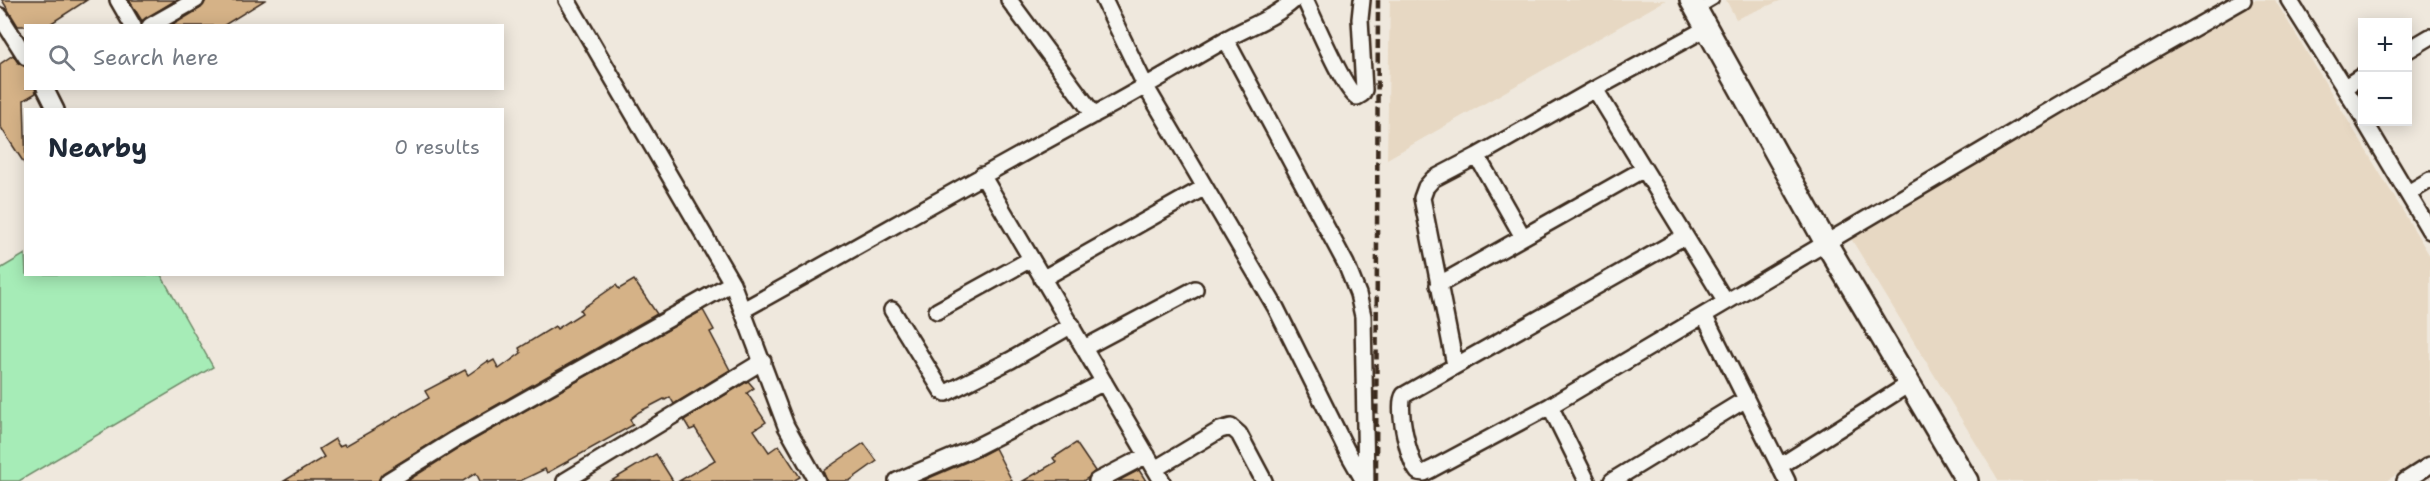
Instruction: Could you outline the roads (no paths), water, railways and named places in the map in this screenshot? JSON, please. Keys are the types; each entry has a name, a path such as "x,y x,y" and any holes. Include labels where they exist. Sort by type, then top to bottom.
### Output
{"street":[{"path":"118,0 133,24"},
{"path":"154,24 196,0"},
{"path":"567,0 732,284 786,426 817,481"},
{"path":"1009,0 1094,115"},
{"path":"1106,0 1146,87 1276,308 1347,451 1365,481"},
{"path":"743,310 982,175 1146,87 1226,40 1267,20 1294,0"},
{"path":"1305,0 1339,71 1352,94 1357,97 1364,90 1360,19 1362,0"},
{"path":"1685,236 1409,391 1401,399 1400,408 1412,462 1418,472 1424,473 1432,469 1550,406 2068,100 2243,0"},
{"path":"2289,0 2358,110"},
{"path":"1455,365 1422,198 1426,187 1433,179 1595,89 1702,9 1826,243 1967,481"},
{"path":"0,16 24,54"},
{"path":"2412,48 2430,37"},
{"path":"1226,40 1341,254 1358,294 1363,316 1365,481"},
{"path":"2345,87 2358,79"},
{"path":"1595,89 1725,302"},
{"path":"46,90 55,108"},
{"path":"2368,126 2430,231"},
{"path":"1477,156 1523,237"},
{"path":"1438,285 1644,169"},
{"path":"982,175 1159,475 1220,430 1230,427 1239,434 1264,481"},
{"path":"2408,193 2430,180"},
{"path":"1042,279 1205,187"},
{"path":"937,311 1031,259"},
{"path":"388,481 456,439 732,284"},
{"path":"1084,348 1195,289"},
{"path":"892,310 942,391 946,393 1011,360 1072,325"},
{"path":"1704,315 1787,481"},
{"path":"565,481 763,361"},
{"path":"897,481 974,448 1104,382"},
{"path":"1780,466 1909,384"},
{"path":"1612,481 1746,399"},
{"path":"1550,406 1587,481"},
{"path":"1097,481 1146,455"},
{"path":"2405,481 2430,465"}],"railway":[{"path":"1376,481 1378,0"}]}
